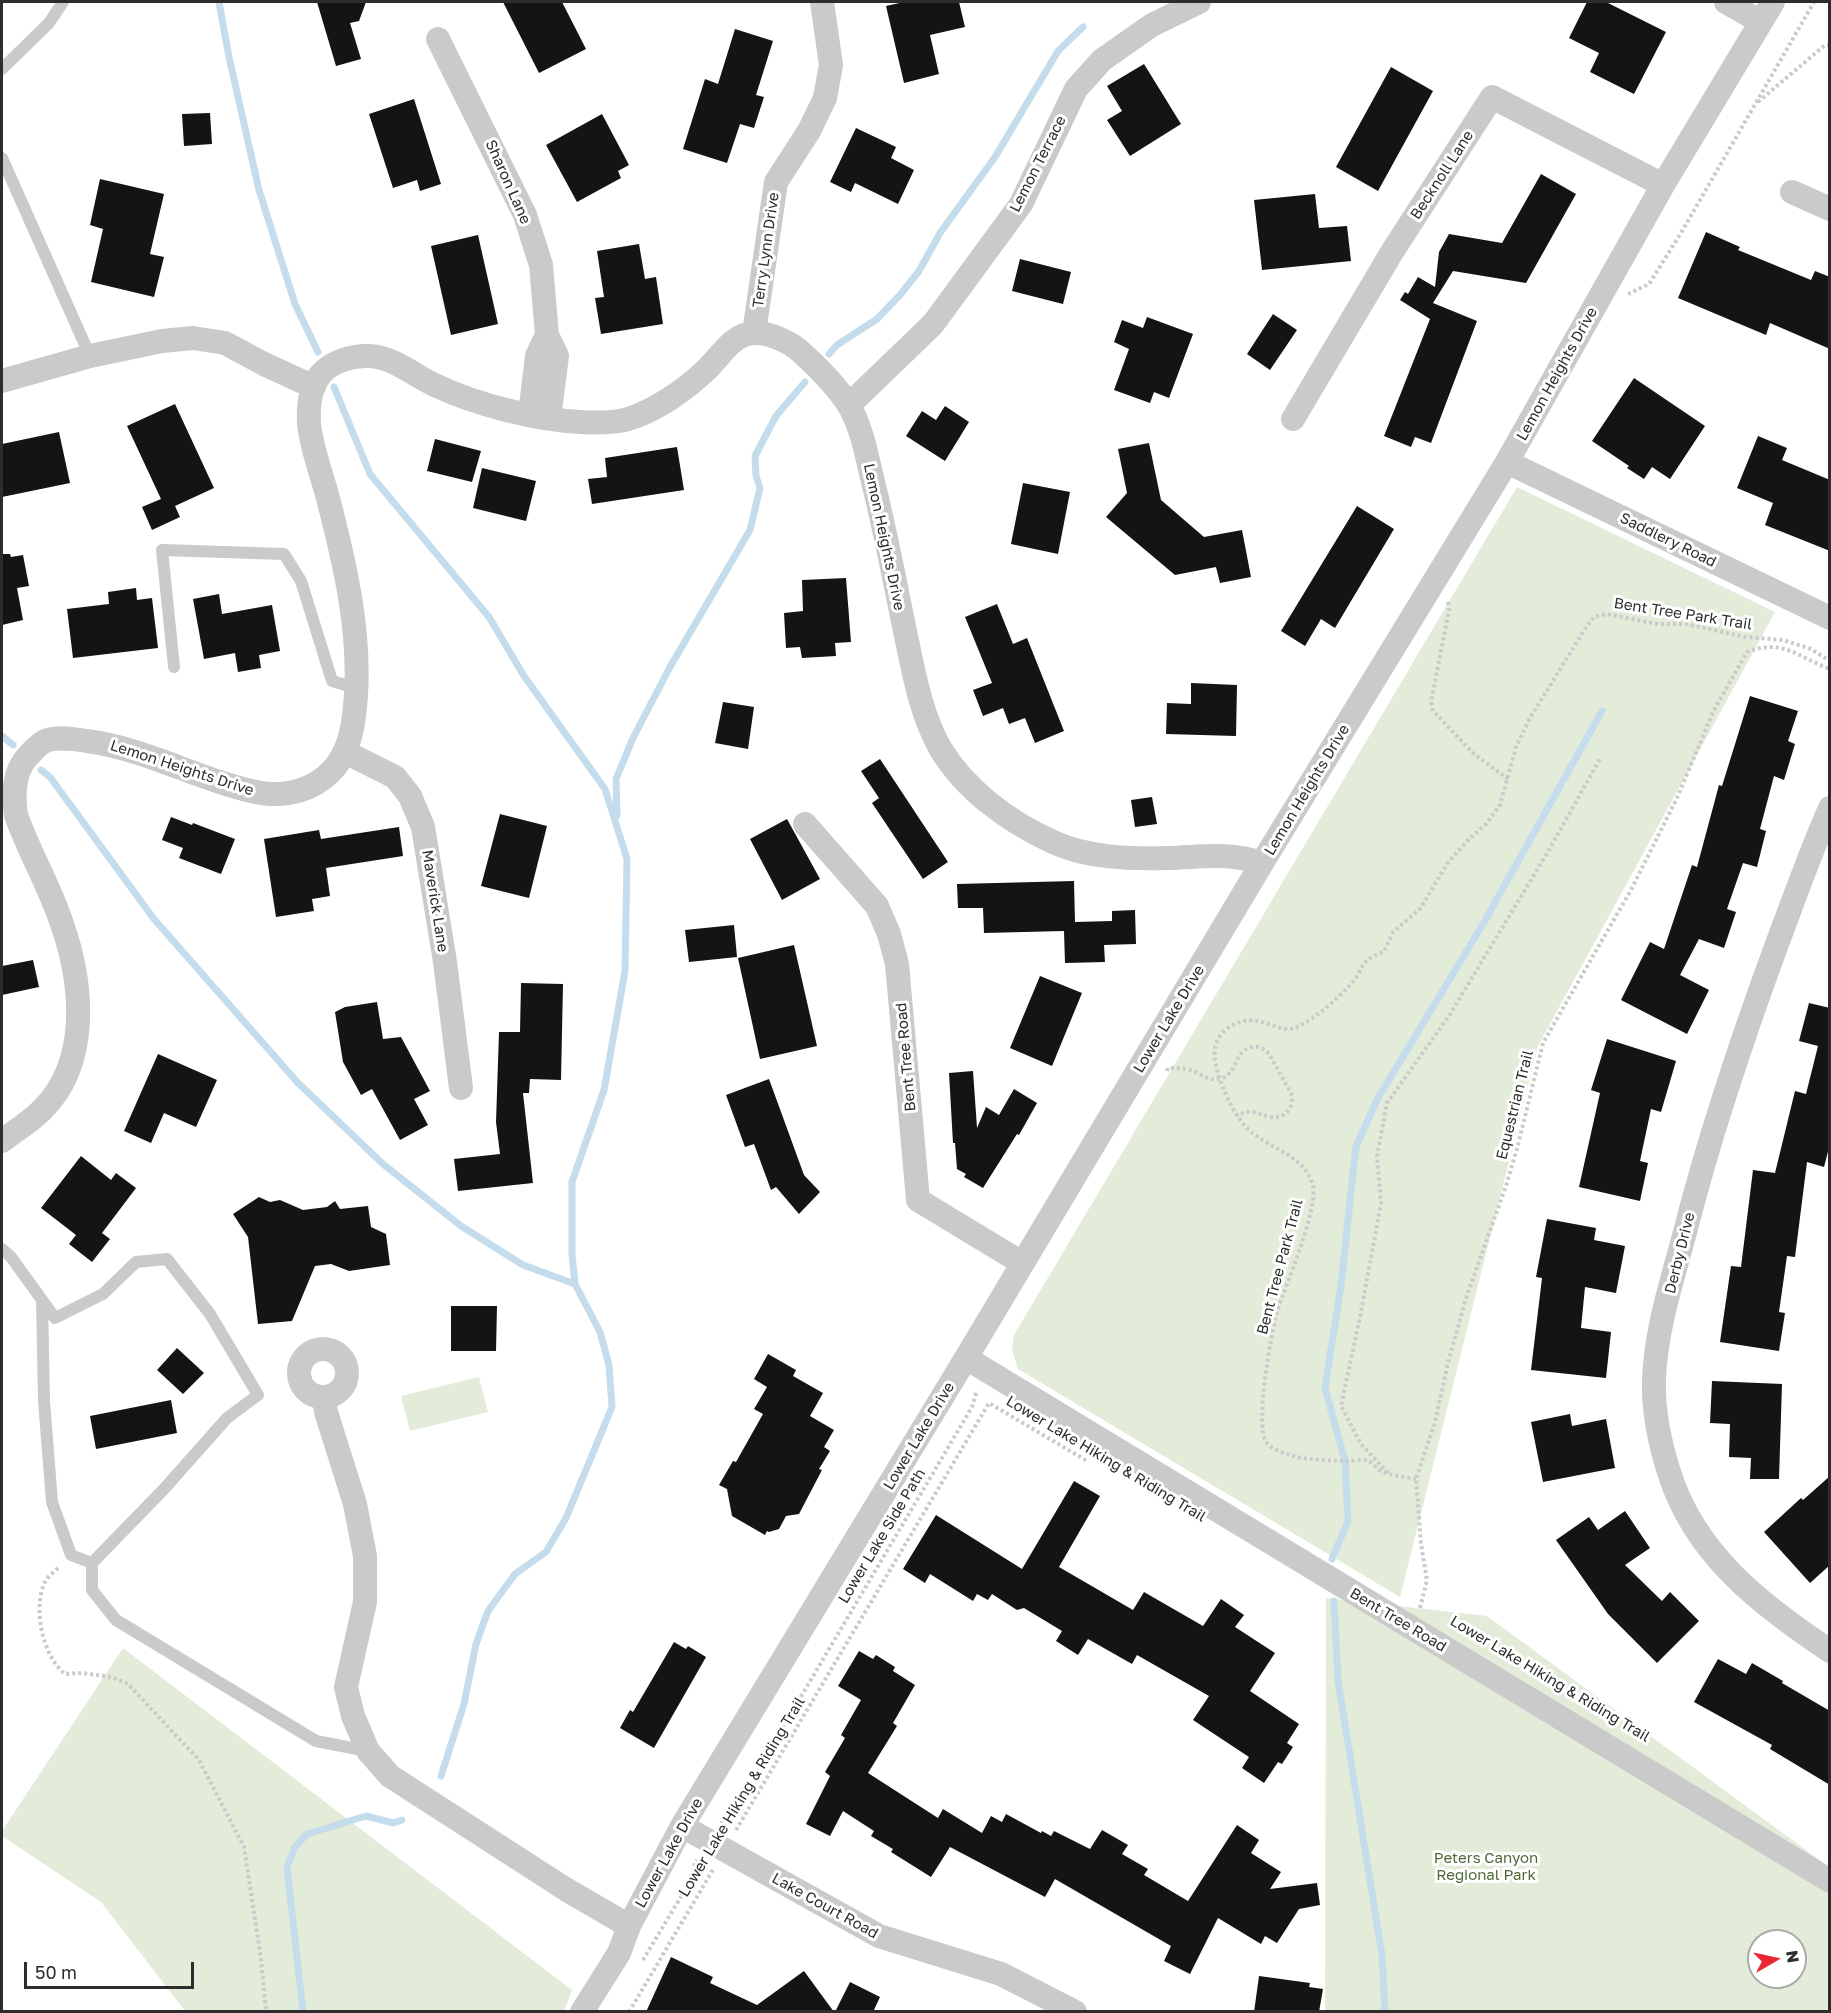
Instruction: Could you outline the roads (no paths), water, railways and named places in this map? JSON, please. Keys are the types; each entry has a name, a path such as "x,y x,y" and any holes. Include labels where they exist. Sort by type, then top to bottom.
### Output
{"street":[{"name":"Terry Lynn Drive","path":"754,333 776,182 809,131 825,98 831,65 822,2"},
{"name":"Lemon Terrace","path":"849,405 933,324 1021,204 1076,89 1102,60 1152,25 1199,2"},
{"path":"1726,2 1761,22"},
{"name":"Lemon Heights Drive","path":"754,333 771,336 798,348 849,405 861,433 883,522 917,689 939,746 955,770 1003,814 1032,832 1062,846 1097,855 1161,859 1230,855 1262,863 1507,462 1663,185 1773,2"},
{"name":"Sharon Lane","path":"438,39 525,215 541,265 547,335 557,356 540,416"},
{"name":"Becknoll Lane","path":"1293,419 1392,252 1492,97 1663,185"},
{"path":"1792,192 1830,209"},
{"path":"2,381 90,356 162,341 193,338 225,343 314,387 322,372 340,361 369,356 385,359 441,388 493,407 583,423 630,419 665,401 706,370 736,339 754,333"},
{"name":"Lemon Heights Drive","path":"2,1141 43,1110 67,1074 73,1057 78,1021 71,955 62,924 16,815 13,798 16,779 23,761 46,741 71,738 106,743 207,779 270,794 292,793 313,787 332,772 345,752 353,725 357,645 351,597 309,428 309,402 314,387"},
{"name":"Saddlery Road","path":"1507,462 1830,618"},
{"name":"Maverick Lane","path":"345,752 395,777 410,796 423,827 445,962 461,1088"},
{"name":"Derby Drive","path":"1830,808 1813,847 1747,1025 1706,1152 1657,1340 1654,1382 1659,1428 1669,1474 1684,1509 1707,1546 1734,1579 1788,1624 1830,1651"},
{"name":"Bent Tree Road","path":"805,824 877,906 889,934 897,964 918,1200 1022,1263"},
{"name":"Lower Lake Drive","path":"582,2012 619,1953 629,1926 682,1826 966,1358 1262,863"},
{"name":"Bent Tree Road","path":"966,1358 1830,1881"},
{"path":"324,1397 355,1504 365,1556 365,1602 346,1687 353,1716 368,1751 390,1776 567,1890 629,1926"},
{"name":"Lake Court Road","path":"682,1826 879,1936 1001,1974 1075,2012"}],"lane":[{"path":"2,69 49,23 63,2"},
{"path":"2,158 90,356"},
{"path":"174,667 162,550 284,554 302,581 332,681 356,688"},
{"path":"2,1249 11,1257 55,1318 103,1294 136,1262 167,1259 210,1314 258,1395 227,1418 164,1489 92,1563 92,1590 116,1620 316,1741 368,1751"},
{"path":"42,1300 44,1401 52,1502 70,1555 92,1563"}],"waterway":[{"path":"219,2 259,190 295,304 318,352"},
{"path":"829,354 837,345 877,319 919,271 940,233 995,157 1058,51 1083,27"},
{"path":"617,816 616,779 633,738 670,667 750,530 760,488 756,476 755,456 776,416 805,382"},
{"path":"334,387 370,474 489,617 524,676 605,789 627,859 625,971 604,1090 572,1182 572,1254 575,1284 600,1332 609,1365 612,1407 566,1518 546,1552 515,1574 488,1611 476,1644 464,1704 441,1776"},
{"path":"1332,1559 1348,1521 1345,1461 1325,1388 1341,1285 1356,1146 1378,1098 1483,924 1602,711"},
{"path":"2,736 13,745"},
{"path":"41,770 50,777 154,919 298,1083 383,1164 461,1226 523,1265 575,1284"},
{"path":"1334,1601 1338,1681 1382,1955 1385,2012"},
{"path":"303,2012 287,1867 295,1847 307,1834 366,1816 393,1823 402,1820"}],"park label":[{"name":"Peters Canyon Regional Park","path":"1486,1866"}]}
